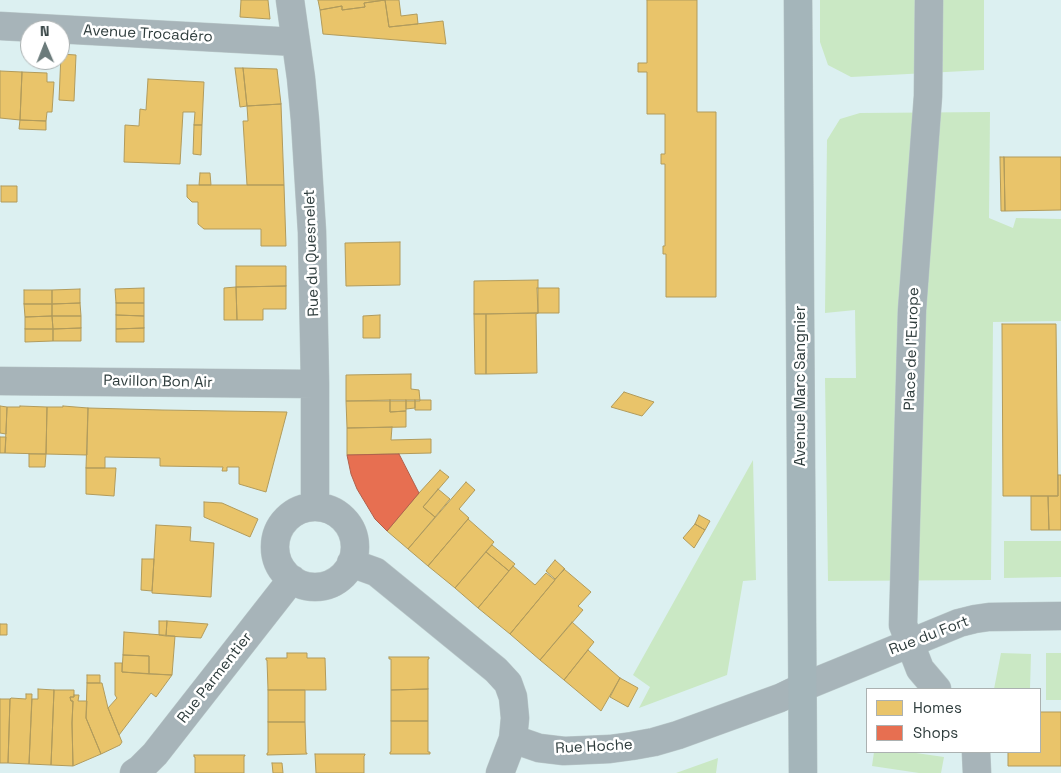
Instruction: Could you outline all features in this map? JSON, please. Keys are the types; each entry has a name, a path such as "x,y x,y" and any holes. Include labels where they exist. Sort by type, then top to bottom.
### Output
{"main road":[{"name":"Avenue Marc Sangnier","path":"798,0 804,773"}],"street":[{"name":"Rue du Quesnelet","path":"290,0 305,120 311,214 316,384 315,507"},
{"name":"Place de l'Europe","path":"929,0 928,96 912,310 903,625 920,670 936,688"},
{"name":"Avenue Trocadéro","path":"0,26 296,42"},
{"name":"Pavillon Bon Air","path":"0,381 316,384"},
{"path":"315,507 334,512 342,518 353,535 355,544 351,563 341,578 325,586 316,587 299,584 292,580 281,568 278,561 276,539 282,525 293,514 307,508 315,507"},
{"path":"351,563 376,572 496,670 508,683 513,697 515,718 513,740 500,773"},
{"name":"Rue Parmentier","path":"134,773 155,754 292,580"},
{"name":"Rue du Fort","path":"803,687 959,623 989,617 1061,616"},
{"name":"Rue Hoche","path":"513,740 539,748 564,752 610,749 654,742 780,698 803,687"},
{"path":"976,753 977,773"}],"green space":[{"path":"820,0 984,0 984,70 851,77 828,65 820,42"},
{"path":"990,112 989,218 1013,228 1016,218 1061,219 1061,321 993,322 991,580 828,581 825,378 856,378 855,310 825,313 827,140 840,119 860,113"},
{"path":"753,460 756,580 743,581 727,675 639,708 650,687 633,675"},
{"path":"1004,541 1061,541 1061,577 1004,578"},
{"path":"1001,653 1031,654 1030,688 994,688"},
{"path":"1046,653 1061,653 1061,700 1046,700"},
{"path":"874,753 916,753 944,757 941,773 919,773 872,766"},
{"path":"718,758 716,773 676,773"}],"building: Homes":[{"path":"241,0 268,0 270,19 240,17"},
{"path":"318,0 385,0 364,3 365,7 342,10 342,6 320,10"},
{"path":"385,0 399,0 401,16 417,14 418,24 389,27"},
{"path":"385,0 389,27 443,21 446,44 323,34 320,10 342,6 342,10 365,7 364,3"},
{"path":"647,0 697,0 697,112 716,112 716,297 666,297 666,254 663,254 663,246 665,246 665,164 661,164 661,154 665,154 665,114 647,114 647,72 638,72 638,63 647,63"},
{"path":"70,55 76,55 74,101 59,100 60,70 70,70"},
{"path":"235,68 243,68 247,106 240,107"},
{"path":"243,68 277,69 281,104 247,106"},
{"path":"0,71 22,72 20,120 0,118"},
{"path":"22,72 47,73 47,82 54,82 52,112 47,112 46,121 20,120"},
{"path":"148,79 204,82 202,125 194,125 195,112 183,112 180,164 124,162 125,125 139,126 140,109 146,110"},
{"path":"281,104 284,185 247,185 243,121 248,121 247,106"},
{"path":"20,120 46,121 46,130 19,129"},
{"path":"194,125 202,125 201,155 193,154"},
{"path":"1000,157 1004,157 1005,211 1001,211"},
{"path":"1004,157 1061,157 1061,210 1005,211"},
{"path":"200,173 210,173 211,185 199,185"},
{"path":"187,185 284,185 286,246 261,246 261,229 204,229 198,224 198,202 192,202 187,197"},
{"path":"1,186 17,186 17,202 1,202"},
{"path":"400,242 400,285 346,286 345,243"},
{"path":"236,266 286,266 286,286 236,287"},
{"path":"538,280 538,313 474,314 474,281"},
{"path":"286,286 286,309 263,309 263,320 237,320 236,287"},
{"path":"236,287 237,320 224,320 224,288"},
{"path":"144,288 144,303 116,303 115,289"},
{"path":"537,288 559,288 559,313 538,313"},
{"path":"80,289 80,303 52,304 52,290"},
{"path":"24,290 52,290 52,304 24,304"},
{"path":"80,303 81,316 52,316 52,304"},
{"path":"116,303 144,303 144,316 116,315"},
{"path":"24,304 52,304 52,316 25,317"},
{"path":"538,313 536,314 537,373 486,374 486,314"},
{"path":"474,314 486,314 486,374 475,374"},
{"path":"116,315 144,316 144,328 116,329"},
{"path":"380,315 380,338 363,338 363,316"},
{"path":"52,316 53,329 25,329 25,317"},
{"path":"52,316 81,316 81,328 53,329"},
{"path":"1002,324 1056,324 1058,496 1003,496"},
{"path":"81,328 81,341 53,341 53,329"},
{"path":"144,328 144,342 116,342 116,329"},
{"path":"25,329 53,329 53,341 25,342"},
{"path":"411,374 411,389 419,390 420,401 346,401 346,375"},
{"path":"624,392 654,402 642,416 611,407"},
{"path":"390,400 390,412 406,411 406,427 347,428 346,401"},
{"path":"390,400 406,400 406,411 390,412"},
{"path":"406,400 415,400 415,408 406,409"},
{"path":"415,400 431,400 431,410 415,410"},
{"path":"0,406 7,407 6,434 0,433"},
{"path":"7,407 47,407 46,454 5,453"},
{"path":"47,407 88,408 87,455 46,454"},
{"path":"88,408 287,412 266,492 239,484 239,467 227,467 227,471 222,471 223,467 160,466 160,458 105,457 105,468 86,468"},
{"path":"392,427 391,440 431,439 431,453 347,455 347,428"},
{"path":"0,437 6,437 5,453 0,453"},
{"path":"29,454 46,454 45,467 29,467"},
{"path":"86,468 116,468 114,496 86,494"},
{"path":"440,470 449,477 423,507 435,517 408,549 387,531"},
{"path":"1058,475 1061,475 1061,530 1049,530 1048,496 1058,496"},
{"path":"466,482 475,490 459,509 469,518 428,566 408,549"},
{"path":"438,489 450,499 435,517 423,507"},
{"path":"1031,496 1048,496 1049,530 1031,530"},
{"path":"204,502 222,503 258,519 250,537 204,517"},
{"path":"699,515 710,521 705,530 695,524"},
{"path":"468,519 494,542 455,588 428,566"},
{"path":"695,524 705,530 694,548 683,538"},
{"path":"156,525 191,527 190,541 214,543 211,597 152,593"},
{"path":"492,545 515,564 509,571 486,552"},
{"path":"486,552 509,571 478,608 455,588"},
{"path":"142,559 154,559 152,591 141,590"},
{"path":"555,560 565,569 555,579 546,571"},
{"path":"513,566 535,585 546,573 555,580 510,634 478,608"},
{"path":"564,569 591,592 578,606 583,610 540,660 510,634"},
{"path":"159,621 167,621 166,636 159,635"},
{"path":"167,621 208,624 201,638 166,636"},
{"path":"572,622 594,642 564,680 540,660"},
{"path":"0,624 7,624 7,635 0,635"},
{"path":"124,632 175,636 172,675 149,674 149,656 123,655"},
{"path":"588,650 620,678 601,711 564,680"},
{"path":"287,653 307,653 307,658 325,658 326,690 268,690 266,658 287,658"},
{"path":"123,655 149,656 149,674 122,672"},
{"path":"389,657 429,657 428,689 391,690 391,659"},
{"path":"115,663 122,663 122,672 172,675 156,697 151,693 119,735 108,708 117,698 115,695"},
{"path":"87,675 100,675 100,683 87,683"},
{"path":"620,678 638,688 628,707 610,697"},
{"path":"87,683 102,683 108,708 122,742 120,745 101,754 86,718"},
{"path":"38,689 54,690 51,765 29,764 32,699 38,699"},
{"path":"428,689 428,721 391,721 391,690"},
{"path":"54,690 74,690 74,697 70,697 71,701 73,701 73,766 51,765"},
{"path":"268,690 305,690 305,722 268,722"},
{"path":"26,694 32,694 29,764 8,763 10,699 26,699"},
{"path":"74,695 79,695 78,701 87,701 86,718 101,754 73,766 73,701 71,701 70,697 74,697"},
{"path":"0,699 10,699 8,763 0,763"},
{"path":"1041,712 1061,712 1061,766 1008,766 1008,753 1041,753"},
{"path":"391,721 428,721 428,752 430,754 390,754"},
{"path":"268,722 305,722 307,754 267,755"},
{"path":"315,754 365,754 364,773 316,773"},
{"path":"194,755 245,755 244,773 195,773"},
{"path":"272,763 282,763 283,773 273,773"}],"building: Shops":[{"path":"399,454 419,493 387,531 375,519 357,489 351,474 347,455"}]}
